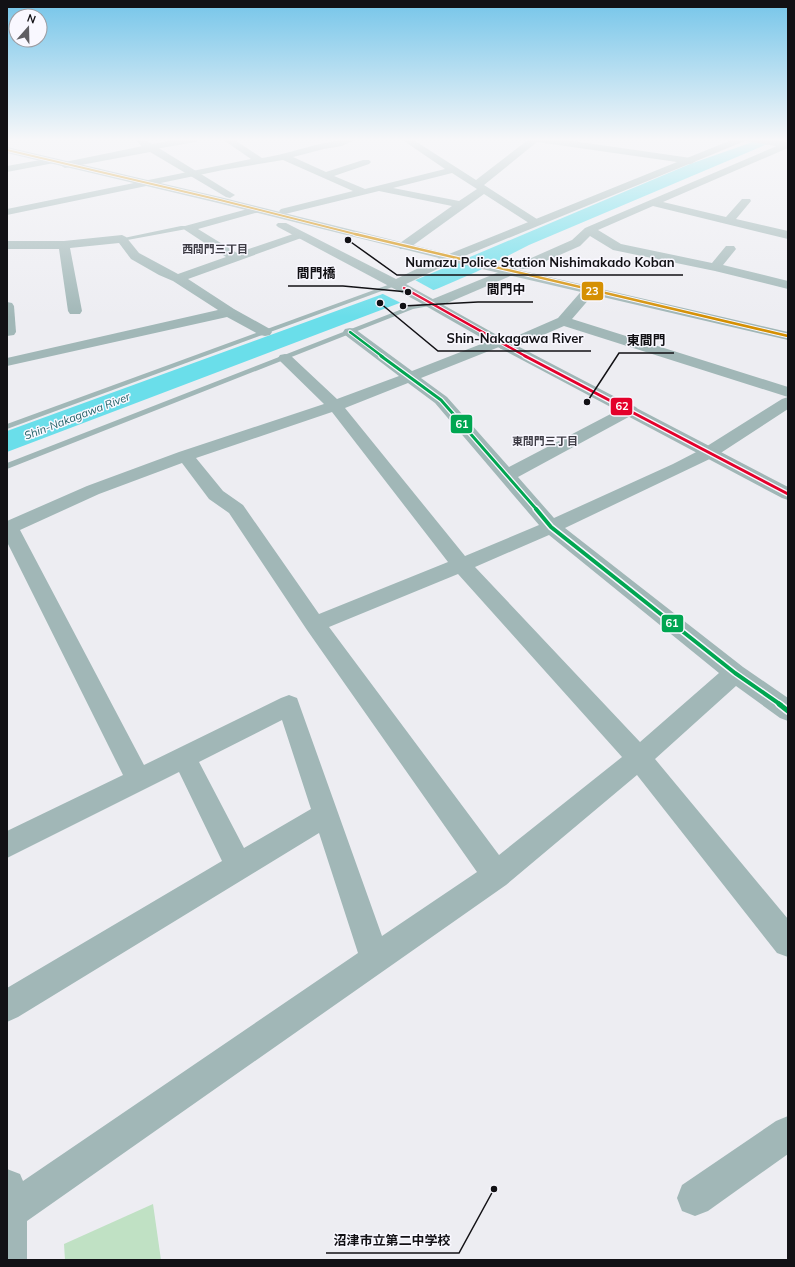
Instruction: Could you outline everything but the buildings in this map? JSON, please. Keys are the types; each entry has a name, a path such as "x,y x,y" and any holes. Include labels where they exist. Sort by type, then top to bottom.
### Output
{"street":[{"path":"7,212 66,198"},
{"path":"208,198 327,227 462,254 590,290 788,336"},
{"path":"235,198 396,284 503,344 788,494"},
{"path":"285,211 339,198"},
{"path":"425,198 461,206"},
{"path":"189,228 253,209 285,211 408,243 461,206 469,198"},
{"path":"498,198 536,222"},
{"path":"396,284 536,222 596,198"},
{"path":"427,301 576,243 589,230 664,198"},
{"path":"729,221 746,201"},
{"path":"653,203 788,234"},
{"path":"178,278 235,257 304,236 327,227"},
{"path":"189,228 235,257"},
{"path":"589,230 617,247 715,267 788,285"},
{"path":"7,245 64,245 122,239 135,256 163,272 178,278 229,312 265,332"},
{"path":"64,245 75,311"},
{"path":"715,267 730,249"},
{"path":"462,254 513,268 788,328"},
{"path":"139,780 8,527 93,490 185,456 335,406 564,321 590,290"},
{"path":"7,306 9,332"},
{"path":"7,362 229,312"},
{"path":"564,321 788,392"},
{"path":"350,332 440,400 551,527 735,673 783,700"},
{"path":"285,358 335,406 461,565 639,758 788,942"},
{"path":"315,624 551,527 680,468 710,452 788,402"},
{"path":"506,476 630,410"},
{"path":"185,456 216,495 236,509 315,624 496,875"},
{"path":"8,1260 8,1200 375,959 496,875 639,758 735,673"},
{"path":"7,845 289,705 375,959"},
{"path":"184,757 239,866"},
{"path":"7,1006 326,814"},
{"path":"695,1198 788,1133"}],"lane":[{"path":"122,239 181,228 189,228"},
{"path":"7,427 396,284"},
{"path":"7,466 427,301"}],"green space":[{"path":"153,1204 161,1260 65,1260 64,1244"}],"water":[{"path":"609,198 640,198 529,245 476,272 439,288 7,452 7,431 380,295"}],"pier":[{"path":"415,280 435,291 401,303 381,293"}],"transit line":[{"name":"23","path":"212,198 452,258 788,336"},
{"name":"62","path":"404,288 499,342 788,494"},
{"name":"61","path":"350,332 441,400 551,527 735,673 788,711"}],"place":[{"name":"Numazu Police Station Nishimakado Koban","path":"348,240"},
{"name":"間門橋","path":"408,292"},
{"name":"Shin-Nakagawa River","path":"380,303"},
{"name":"間門中","path":"403,306"},
{"name":"東間門","path":"587,402"},
{"name":"沼津市立第二中学校","path":"494,1189"}],"district":[{"name":"西間門三丁目","path":"215,249"},
{"name":"東間門三丁目","path":"545,441"}]}
